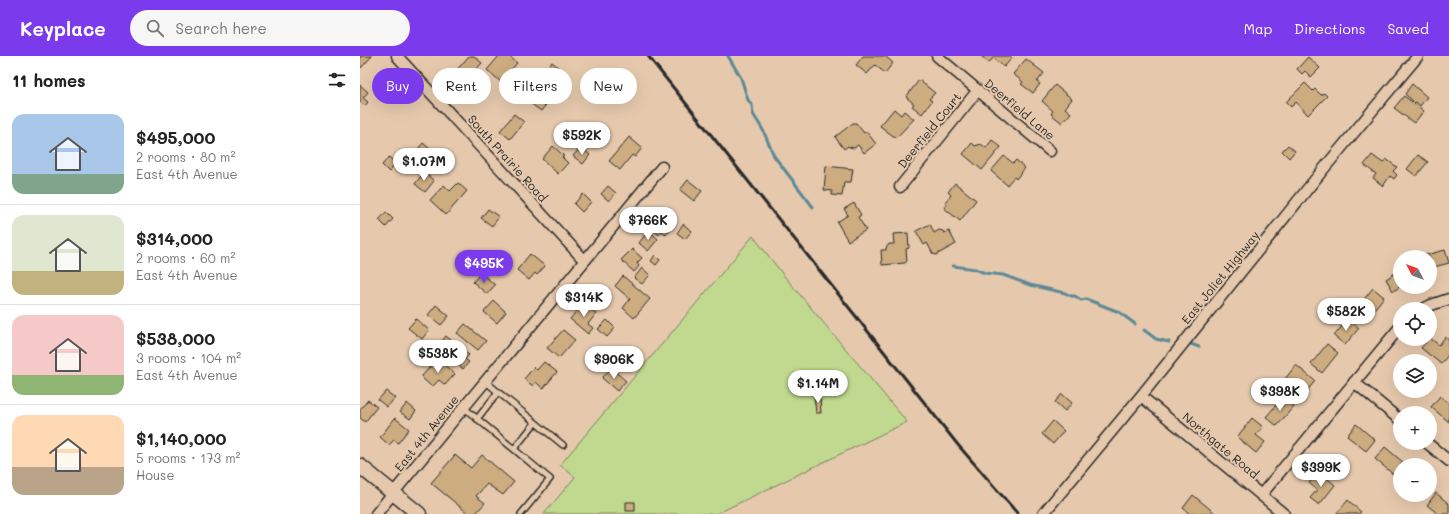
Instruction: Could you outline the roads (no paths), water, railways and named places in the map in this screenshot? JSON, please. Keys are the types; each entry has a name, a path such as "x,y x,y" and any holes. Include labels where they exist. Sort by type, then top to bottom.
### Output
{"main road":[{"path":"360,466 419,514"}],"street":[{"name":"South Prairie Road","path":"397,56 584,260"},
{"name":"Deerfield Lane","path":"937,56 1050,151"},
{"name":"East Joliet Highway","path":"1043,514 1141,396 1321,172 1418,56"},
{"name":"Deerfield Court","path":"900,187 978,90"},
{"name":"East 4th Avenue","path":"376,514 662,167"},
{"path":"1437,302 1449,299"},
{"path":"1261,495 1393,335"},
{"path":"1354,382 1393,414"},
{"name":"Northgate Road","path":"1141,396 1284,514"},
{"path":"1436,450 1449,461"}],"lane":[{"path":"485,382 563,445"},
{"path":"477,419 498,392"},
{"path":"463,407 550,479 521,514"},
{"path":"514,449 535,423"}],"waterway":[{"path":"728,56 741,78 748,100 752,105 753,114 763,130 774,156 813,207"},
{"path":"953,266 975,269 985,273 1003,275 1030,285 1075,296 1081,300 1086,299 1119,312 1135,324"},
{"path":"1144,330 1156,339 1169,342"},
{"path":"1191,344 1199,347"}],"railway":[{"path":"648,56 958,445 1018,514"}]}
